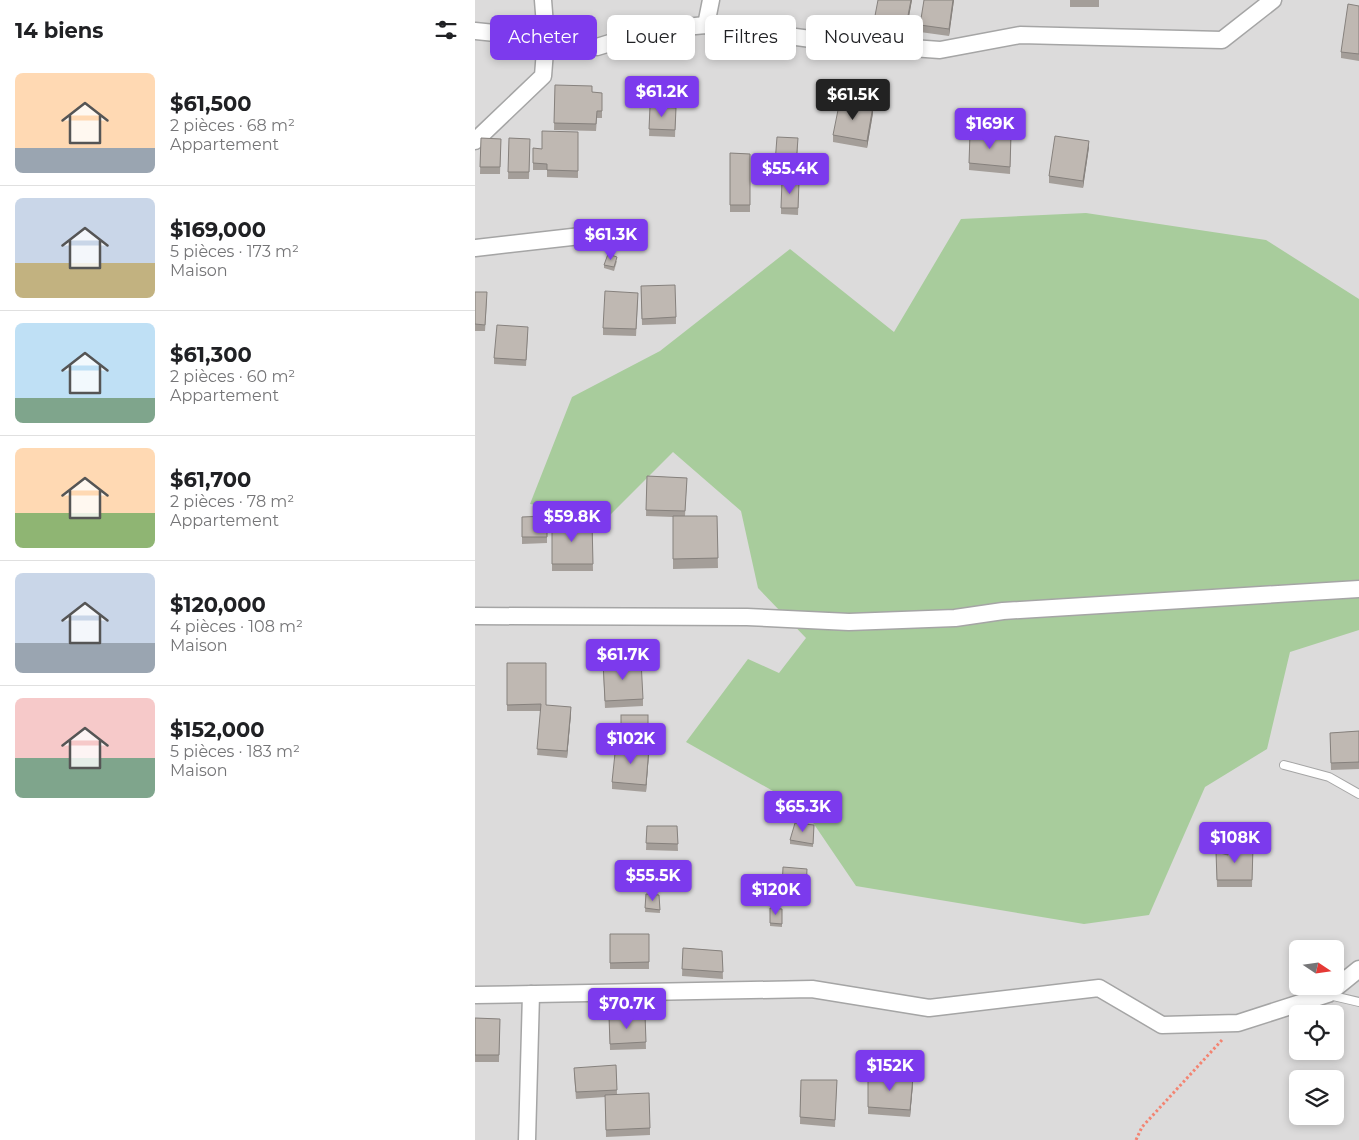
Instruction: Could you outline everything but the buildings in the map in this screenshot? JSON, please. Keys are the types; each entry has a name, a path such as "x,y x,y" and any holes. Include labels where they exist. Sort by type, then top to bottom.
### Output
{"street":[{"path":"543,0 544,15"},
{"path":"708,15 711,0"},
{"path":"1247,20 1251,0"},
{"path":"796,37 841,43 940,50 1020,35 1222,40 1273,0"},
{"path":"597,47 652,30 705,25"},
{"path":"475,31 490,32"},
{"path":"475,141 543,76 544,60"},
{"path":"475,248 616,232"},
{"path":"475,616 756,617 849,622 955,618 1003,611 1359,589"},
{"path":"1344,981 1359,969"},
{"path":"475,995 812,989 929,1008 1099,988 1162,1025 1238,1023 1325,995"},
{"path":"527,1140 531,994"}],"lane":[{"path":"1284,765 1329,777 1359,794"},
{"path":"1332,995 1359,1002"}],"path":[{"path":"1135,1140 1142,1127 1238,1023"}],"shaded area":[{"path":"475,0 1359,0 1359,1140 475,1140"}],"green space":[{"path":"1086,213 1266,240 1359,299 1359,630 1290,652 1267,749 1205,787 1149,915 1084,924 856,886 803,808 686,742 748,659 779,673 806,638 758,588 741,511 673,452 606,519 530,504 572,397 660,351 790,249 894,332 961,219"}]}
